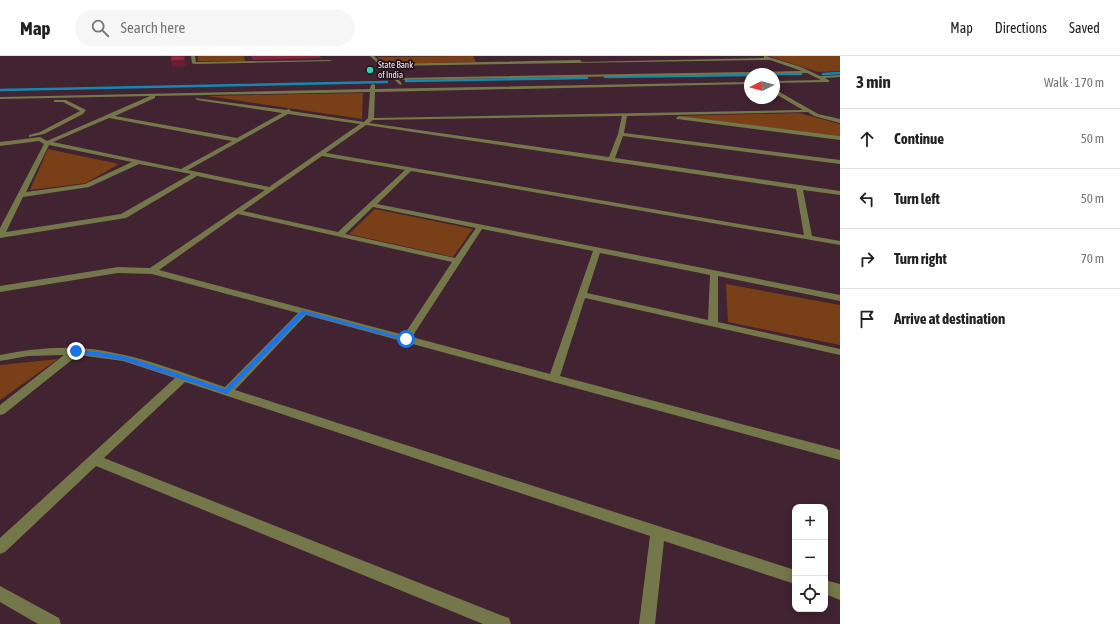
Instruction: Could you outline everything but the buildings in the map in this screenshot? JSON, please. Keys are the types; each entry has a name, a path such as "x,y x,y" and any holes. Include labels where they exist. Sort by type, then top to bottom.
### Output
{"street":[{"path":"193,56 194,63 330,61 327,56"},
{"path":"247,56 249,62"},
{"path":"286,56 289,61"},
{"path":"372,56 396,79 400,85"},
{"path":"477,56 481,63"},
{"path":"525,56 530,62"},
{"path":"574,56 585,67"},
{"path":"761,56 828,81"},
{"path":"381,65 770,59"},
{"path":"590,71 604,86"},
{"path":"396,79 806,72"},
{"path":"780,78 840,76"},
{"path":"0,98 374,88 400,85 744,78"},
{"path":"780,82 840,81"},
{"path":"0,93 164,89 604,86 744,83"},
{"path":"368,121 374,88"},
{"path":"0,236 47,143 159,94 164,89"},
{"path":"159,94 368,121 612,159 840,192"},
{"path":"780,95 816,116 840,121"},
{"path":"64,101 70,96"},
{"path":"0,102 64,101 83,110 42,133 0,142"},
{"path":"182,171 289,111"},
{"path":"152,271 368,121 807,111"},
{"path":"612,159 621,134 625,114"},
{"path":"652,114 840,138"},
{"path":"108,116 238,140"},
{"path":"621,134 840,162"},
{"path":"0,142 40,139 47,143 271,189"},
{"path":"322,154 840,243"},
{"path":"20,195 87,186 138,162"},
{"path":"339,235 410,169"},
{"path":"0,236 123,216 196,174"},
{"path":"799,186 809,238"},
{"path":"372,205 840,298"},
{"path":"237,212 458,261"},
{"path":"406,339 480,227"},
{"path":"554,379 597,250"},
{"path":"0,299 2,289 118,270 152,271 840,455"},
{"path":"713,324 714,274"},
{"path":"582,295 840,352"},
{"path":"227,392 304,312"},
{"path":"0,411 76,351"},
{"path":"0,358 28,353 76,351 124,358 792,576"},
{"path":"0,547 183,377"},
{"path":"94,460 503,624"},
{"path":"647,624 658,532"},
{"path":"828,588 840,592"},
{"path":"0,594 54,624"}],"shaded area":[{"path":"198,56 244,56 245,61 198,61"},
{"path":"473,56 476,62 384,64 377,57"},
{"path":"769,56 840,56 840,71 818,72"},
{"path":"363,93 362,119 207,96"},
{"path":"799,113 840,124 840,136 676,116"},
{"path":"48,149 119,164 86,183 30,190"},
{"path":"375,209 473,229 453,257 349,234"},
{"path":"726,284 840,305 840,345 728,322"},
{"path":"58,359 0,400 0,365"}],"waterway":[{"path":"823,74 840,73"},
{"path":"780,74 801,74"},
{"path":"605,77 744,75"},
{"path":"406,81 587,78"},
{"path":"0,90 387,82"}],"place":[{"name":"State Bank of India","path":"370,70"}],"route":[{"path":"76,351 124,358 227,392 304,312 406,339"}]}
